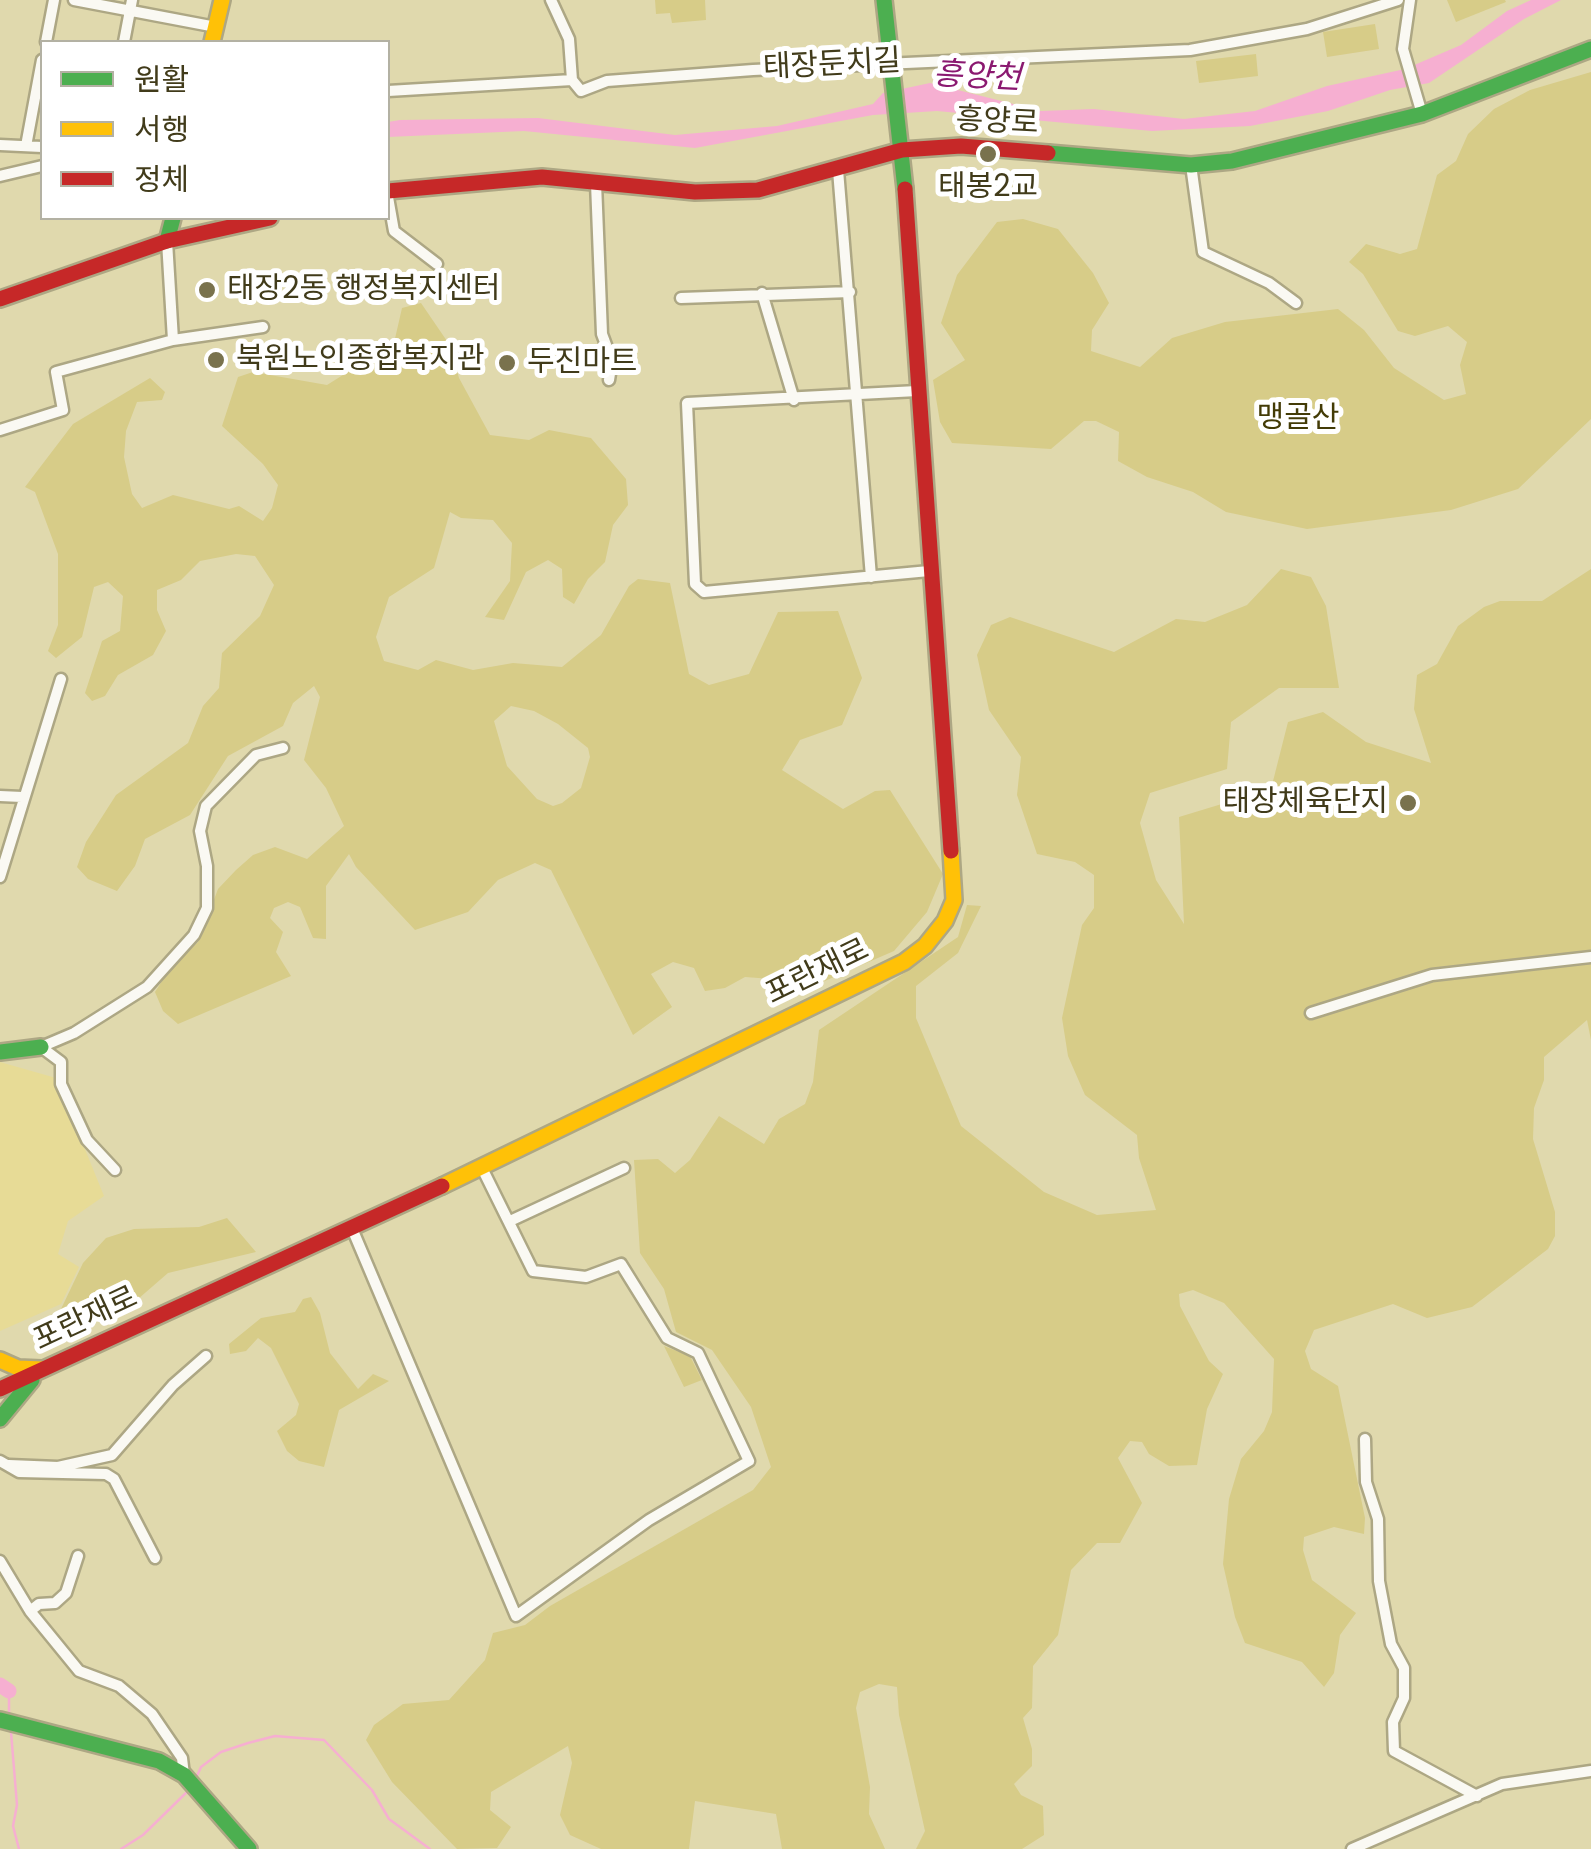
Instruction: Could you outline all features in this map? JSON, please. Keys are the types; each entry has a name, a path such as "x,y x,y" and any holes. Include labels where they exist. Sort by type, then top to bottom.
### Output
{"street":[{"path":"46,40 54,0"},
{"path":"74,0 131,5 214,35 222,0"},
{"path":"551,0 569,40 572,80"},
{"name":"포란재로","path":"1,1387 482,1168 904,962 926,946 945,921 954,900 900,142 884,0"},
{"name":"태장둔치길","path":"390,91 572,80 581,90 607,81 890,62 1190,50 1307,30 1398,0"},
{"path":"1410,0 1403,49 1420,108"},
{"path":"124,40 131,5"},
{"name":"흥양로","path":"390,194 542,177 695,192 758,190 838,170 900,142 1191,164 1288,150 1591,49"},
{"path":"26,146 40,71"},
{"path":"0,145 40,147"},
{"path":"1191,164 1203,252 1269,283 1296,303"},
{"path":"0,176 40,166"},
{"path":"838,170 871,577"},
{"path":"596,183 602,334 612,361 609,380"},
{"path":"390,206 394,231 436,264"},
{"path":"0,299 170,229 252,220"},
{"path":"170,229 174,340"},
{"path":"682,298 850,292"},
{"path":"762,293 794,400"},
{"path":"0,430 63,410 56,372 174,340 263,327"},
{"path":"917,392 687,404 695,584 704,592 929,571"},
{"path":"0,877 61,679"},
{"path":"0,1052 41,1047 74,1034 147,988 194,935 207,908 207,866 200,832 206,806 256,755 282,748"},
{"path":"0,796 22,797"},
{"path":"1311,1013 1432,975 1591,957"},
{"path":"41,1047 62,1062 61,1084 87,1140 115,1170"},
{"path":"351,1226 516,1616 649,1520 748,1461 698,1353 667,1338 621,1264 586,1277 534,1271 482,1168"},
{"path":"510,1221 624,1168"},
{"path":"4,1463 58,1467 112,1455 174,1385 206,1356"},
{"path":"0,1360 18,1368 46,1369"},
{"path":"0,1417 23,1388 46,1369"},
{"path":"0,1417 1,1387"},
{"path":"1365,1439 1366,1482 1378,1519 1379,1581 1391,1644 1404,1668 1404,1698 1393,1722 1394,1752 1477,1796"},
{"path":"4,1463 38,1474 106,1474 114,1479 155,1558"},
{"path":"30,1611 40,1604 56,1603 66,1593 78,1556"},
{"path":"0,1561 30,1611 79,1671 119,1686 152,1714 182,1758 185,1777"},
{"path":"0,1720 138,1752 185,1777 248,1849"},
{"path":"1352,1849 1524,1778 1591,1771"}],"shaded area":[{"path":"1531,0 1561,0 1524,19 1429,83 1390,90 1328,111 1250,126 1152,131 937,111 873,115 695,148 524,131 390,137 390,122 400,120 538,118 675,135 777,126 873,104 883,93 930,83 1041,111 1094,109 1184,119 1255,111 1327,86 1405,69 1461,45 1507,11"},
{"path":"0,1062 56,1078 104,1196 68,1221 58,1254 79,1267 61,1304 0,1331"}],"green space":[{"path":"655,0 705,0 706,20 672,23 670,13 656,14"},
{"path":"1447,0 1505,0 1506,2 1456,22"},
{"path":"1375,24 1379,49 1327,57 1323,32"},
{"path":"1256,54 1258,76 1199,83 1196,61"},
{"name":"맹골산","path":"1591,72 1591,419 1518,489 1451,510 1307,529 1226,512 1193,492 1147,477 1118,461 1119,432 1096,421 1084,421 1051,449 952,443 940,422 933,380 965,360 941,323 957,275 997,222 1023,219 1058,229 1093,273 1109,303 1092,330 1091,351 1140,367 1172,338 1225,322 1338,309 1364,330 1394,368 1444,400 1466,394 1460,365 1467,342 1448,326 1415,336 1398,331 1363,274 1349,262 1366,244 1400,254 1417,249 1437,175 1456,161 1468,134 1494,109 1530,90"},
{"path":"421,303 449,344 459,378 490,435 529,440 549,430 591,438 626,479 628,505 613,525 605,562 588,579 574,604 563,597 562,569 548,560 526,572 504,620 485,617 510,581 512,543 493,520 461,518 450,512 434,568 389,597 376,637 384,661 418,670 436,660 473,670 513,663 562,667 601,635 629,586 638,579 670,583 689,674 709,685 749,674 778,612 838,611 862,678 842,725 800,740 782,770 843,809 875,791 890,790 943,874 927,912 894,951 797,993 772,979 745,977 725,988 705,991 694,968 673,962 651,974 672,1007 633,1035 551,870 535,863 498,880 468,912 415,930 356,867 349,854 326,886 326,939 313,938 300,907 288,902 274,908 270,918 283,932 276,952 291,976 178,1024 163,1011 155,992 169,970 198,942 218,889 236,870 253,855 275,847 307,859 344,826 326,788 304,760 320,697 314,686 293,703 283,726 228,756 190,815 145,839 135,866 117,891 88,879 77,867 86,842 116,795 188,743 203,706 219,688 222,653 260,616 274,585 255,556 236,554 200,561 181,580 157,590 157,610 166,631 153,655 118,675 105,696 92,701 85,693 102,641 120,631 123,596 108,582 94,587 82,637 56,658 48,651 58,625 58,554 35,492 25,487 73,424 150,378 165,392 162,400 137,402 126,431 124,457 132,494 142,508 173,495 229,509 239,506 263,521 272,508 278,485 263,464 222,426 238,377 253,372 327,385 394,343 402,308","holes":["511,706 534,711 588,748 590,757 581,788 553,806 537,799 507,766 494,721"]},
{"path":"1281,569 1311,577 1326,606 1339,688 1279,688 1231,722 1227,769 1150,793 1140,823 1156,880 1184,924 1179,817 1271,789 1288,722 1323,712 1366,742 1431,763 1414,709 1417,675 1437,664 1458,626 1484,607 1500,601 1542,601 1591,569 1591,1040 1587,1020 1544,1057 1544,1080 1534,1108 1533,1139 1555,1212 1555,1236 1548,1249 1472,1307 1427,1318 1393,1304 1314,1330 1305,1351 1311,1369 1338,1386 1365,1518 1364,1534 1334,1527 1304,1537 1303,1550 1312,1580 1356,1613 1340,1635 1334,1673 1324,1687 1302,1662 1245,1643 1235,1617 1223,1564 1229,1499 1241,1459 1264,1431 1272,1412 1274,1359 1224,1303 1193,1290 1179,1294 1180,1306 1209,1361 1223,1374 1207,1409 1197,1465 1169,1466 1149,1454 1142,1442 1130,1441 1118,1458 1142,1503 1120,1543 1097,1543 1071,1570 1058,1635 1033,1666 1032,1708 1023,1718 1032,1749 1032,1766 1014,1784 1021,1795 1043,1806 1044,1835 1022,1849 916,1849 925,1831 899,1715 897,1687 879,1684 860,1692 856,1708 870,1787 869,1814 885,1849 782,1849 776,1814 695,1801 689,1849 601,1849 570,1835 560,1815 572,1763 568,1746 491,1792 490,1810 511,1827 497,1848 457,1849 392,1782 366,1740 374,1725 403,1704 449,1700 485,1660 493,1633 525,1625 550,1606 753,1490 771,1467 751,1407 712,1350 676,1332 664,1289 640,1253 634,1160 658,1159 675,1173 690,1160 719,1116 764,1144 779,1119 805,1104 813,1082 819,1030 958,937 967,905 981,906 958,953 916,986 916,1018 961,1126 1044,1192 1097,1215 1156,1210 1139,1158 1137,1135 1085,1095 1068,1056 1062,1018 1082,925 1094,908 1094,875 1075,862 1037,854 1017,795 1021,757 989,710 977,655 991,625 1010,617 1114,652 1176,619 1205,622 1247,605"},
{"path":"227,1218 256,1252 168,1273 138,1299 98,1313 86,1325 67,1327 61,1309 83,1263 106,1238 134,1229 199,1227"},
{"path":"311,1297 320,1313 330,1353 358,1389 373,1374 389,1381 339,1410 324,1467 299,1461 287,1451 277,1431 296,1415 299,1404 271,1348 258,1338 246,1351 230,1354 229,1344 261,1318 295,1312 303,1299"},
{"path":"664,1346 690,1356 702,1380 684,1387"}],"waterway":[{"path":"0,1685 9,1691"},
{"path":"9,1691 9,1714"},
{"path":"11,1732 17,1805 13,1826 19,1849"},
{"path":"196,1778 201,1767 221,1752 248,1743 275,1736 324,1740 372,1790 389,1819 430,1849"},
{"path":"121,1849 143,1835 190,1789"}],"traffic: fast":[{"path":"884,0 905,189"},
{"path":"1048,153 1191,165 1232,161 1422,114 1591,49"},
{"path":"167,241 172,220"},
{"path":"0,1052 41,1047"},
{"path":"0,1419 32,1380"},
{"path":"0,1720 159,1761 184,1775 249,1849"}],"traffic: slow":[{"path":"212,40 222,0"},
{"path":"442,1186 904,962 925,946 945,921 954,900 951,851"},
{"path":"0,1360 18,1368 42,1369"}],"traffic: jam":[{"path":"390,191 542,177 695,192 758,190 902,150 961,146 1048,153"},
{"path":"905,189 951,851"},
{"path":"0,299 167,241 261,220"},
{"path":"0,1389 442,1186"}],"place":[{"name":"태봉2교","path":"988,154"},
{"name":"태장2동 행정복지센터","path":"207,290"},
{"name":"북원노인종합복지관","path":"216,360"},
{"name":"두진마트","path":"507,363"},
{"name":"태장체육단지","path":"1408,803"}],"water label":[{"name":"흥양천","path":"977,78"}]}
